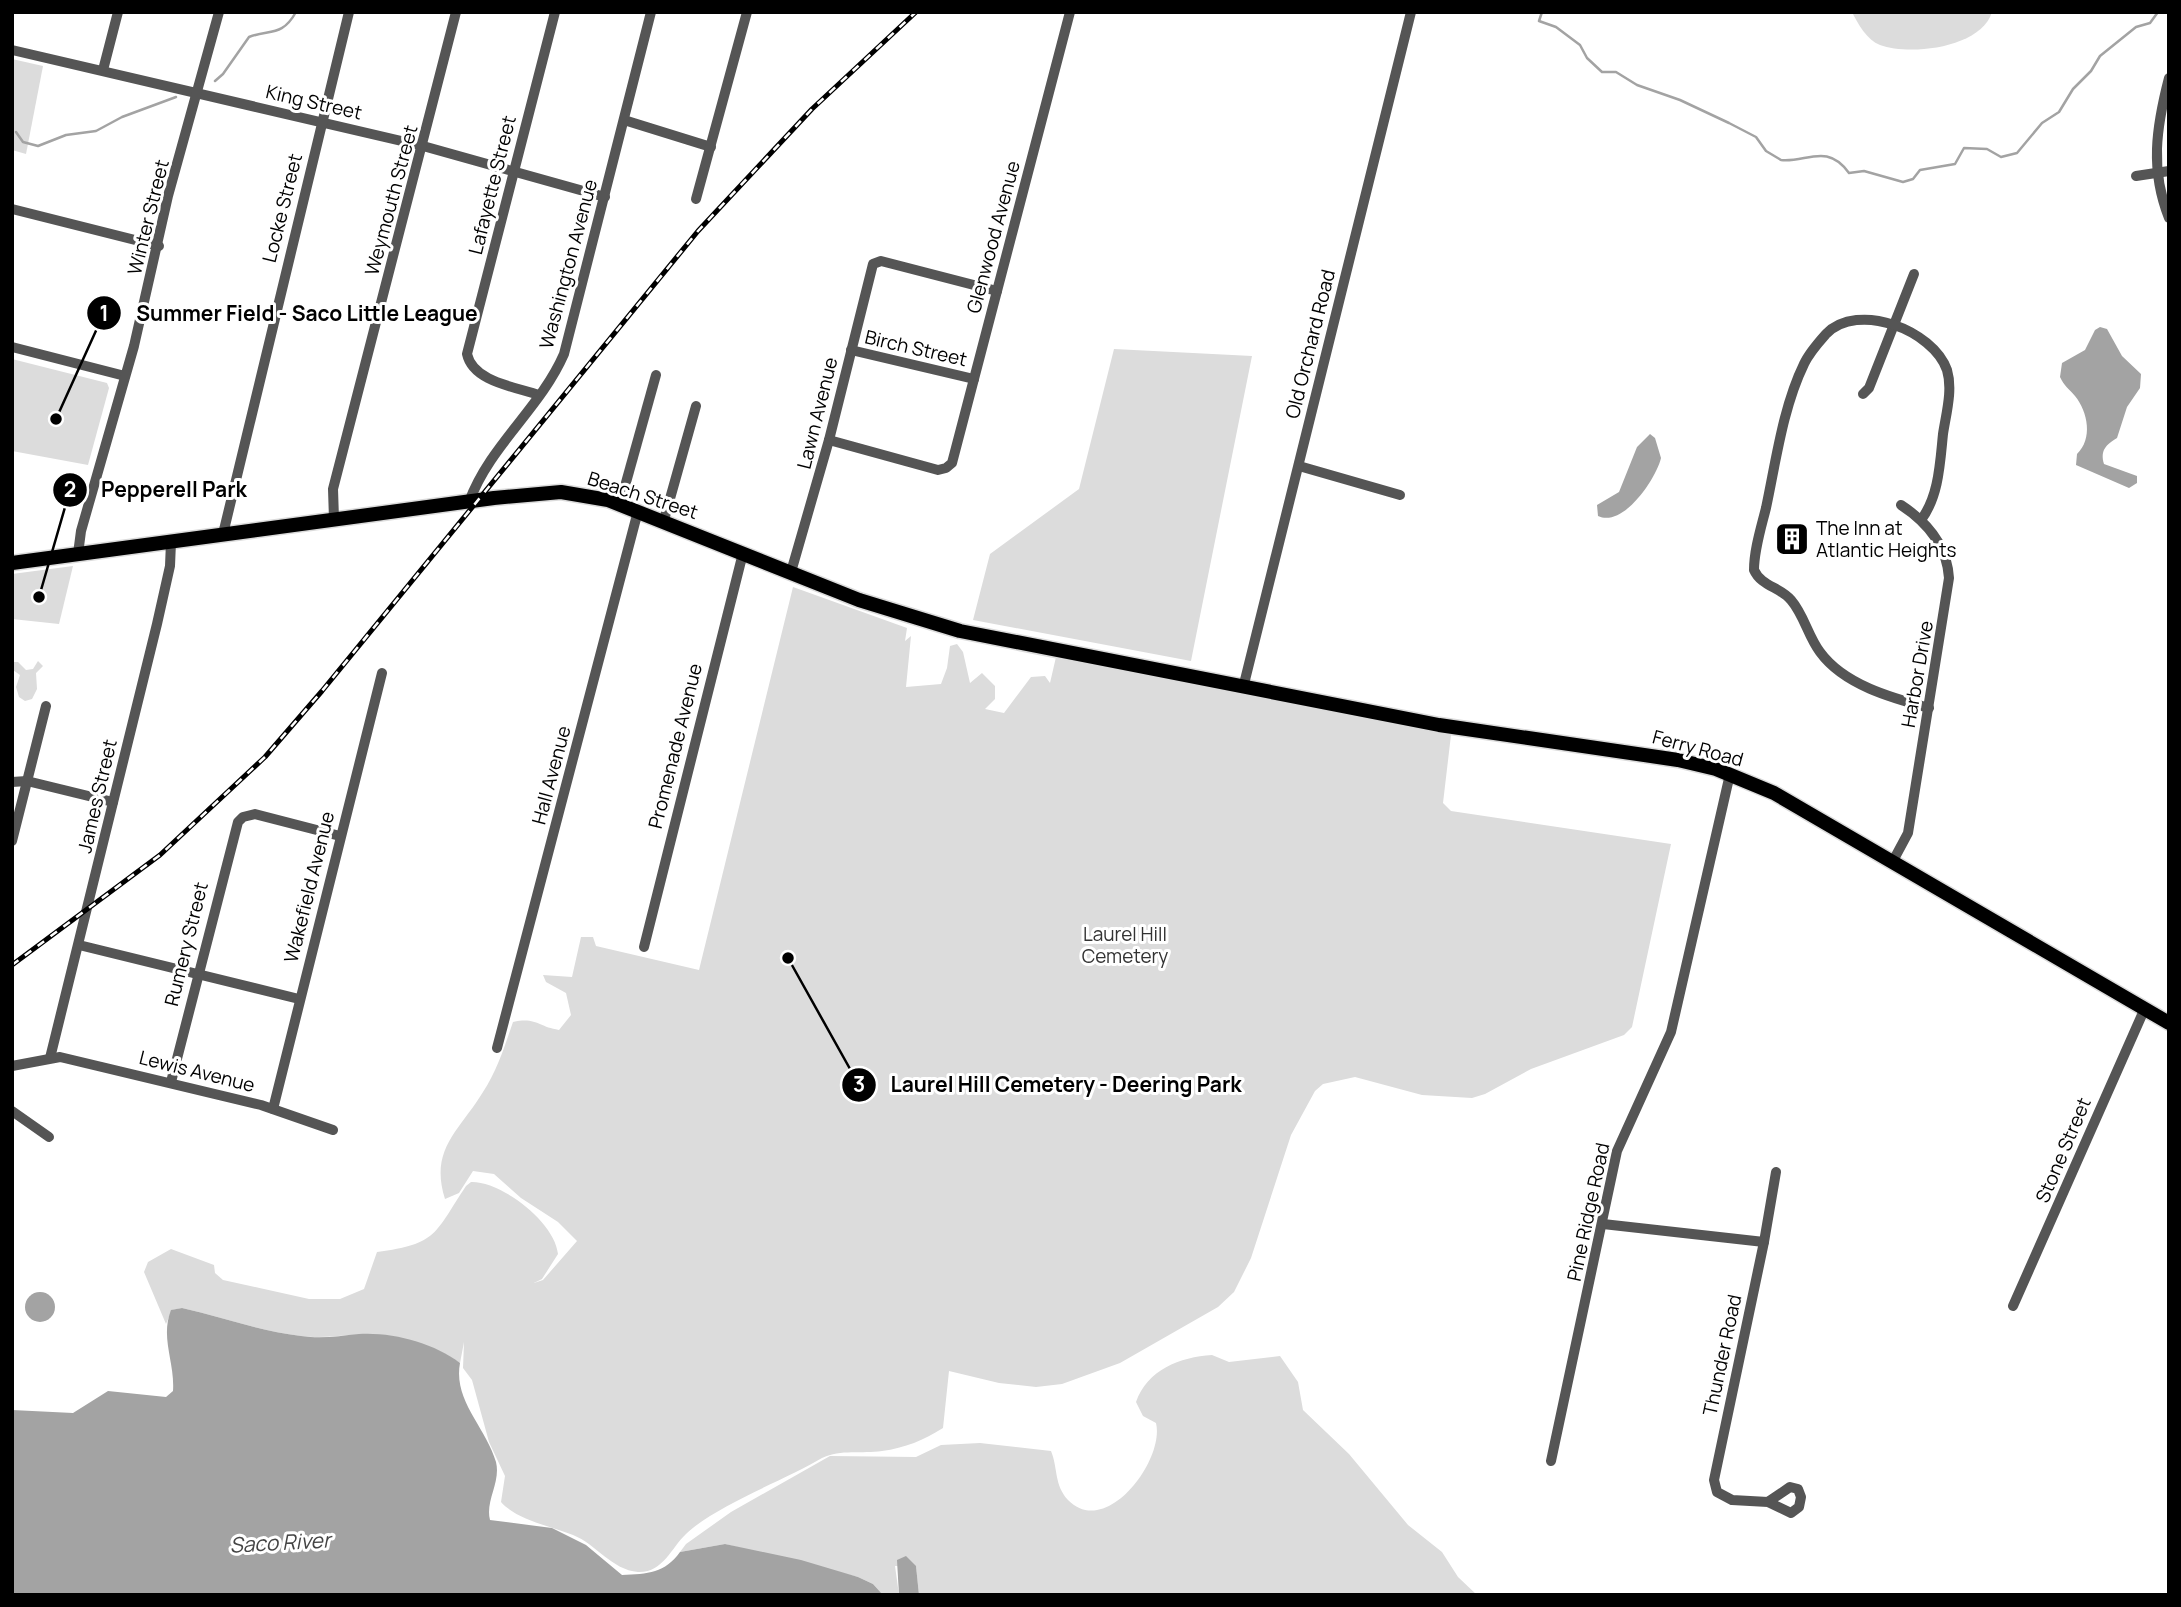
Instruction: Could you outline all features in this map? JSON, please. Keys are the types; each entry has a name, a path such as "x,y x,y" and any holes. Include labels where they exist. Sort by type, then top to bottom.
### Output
{"main road":[{"name":"Beach Street","path":"12,563 334,519 561,492 620,504 882,608 942,626 1244,684"},
{"name":"Ferry Road","path":"1244,684 1439,725 1678,760 1730,774 1774,793 2169,1023"}],"street":[{"path":"103,70 118,12"},
{"name":"Winter Street","path":"78,554 81,531 125,376 159,246 169,196 219,12"},
{"name":"Locke Street","path":"223,534 349,12"},
{"name":"Weymouth Street","path":"334,519 333,489 457,12"},
{"name":"Lafayette Street","path":"539,395 489,378 472,365 468,350 555,12"},
{"name":"Washington Avenue","path":"469,502 486,463 539,395 565,354 651,12"},
{"path":"696,199 747,12"},
{"name":"Glenwood Avenue","path":"829,440 937,470 946,468 953,460 1070,12"},
{"name":"Old Orchard Road","path":"1244,684 1411,12"},
{"name":"King Street","path":"12,50 423,146 605,197"},
{"path":"2169,78 2155,173 2158,192 2169,218"},
{"path":"624,120 711,147"},
{"path":"2136,176 2169,171"},
{"path":"12,209 159,246"},
{"name":"Lawn Avenue","path":"791,572 829,440 875,262 997,291"},
{"path":"1863,394 1869,388 1914,274"},
{"path":"1921,520 1933,500 1948,377 1942,360 1931,346 1893,326 1858,320 1833,328 1804,363 1791,404 1756,554 1755,573 1762,581 1791,600 1817,649 1837,668 1885,695 1929,708"},
{"path":"12,347 125,376"},
{"name":"Birch Street","path":"851,350 974,379"},
{"path":"620,504 656,375"},
{"path":"664,520 696,406"},
{"path":"1299,466 1400,495"},
{"name":"Harbor Drive","path":"1893,861 1908,833 1949,578 1938,541 1921,520 1901,505"},
{"name":"Hall Avenue","path":"497,1048 638,511"},
{"name":"James Street","path":"50,1058 159,612 171,542"},
{"name":"Promenade Avenue","path":"644,947 743,553"},
{"name":"Wakefield Avenue","path":"273,1109 382,673"},
{"path":"12,841 46,706"},
{"name":"Pine Ridge Road","path":"1551,1461 1617,1151 1671,1032 1730,774"},
{"path":"12,782 27,781 113,802"},
{"name":"Rumery Street","path":"171,1082 232,834 243,817 255,814 340,836"},
{"path":"79,945 299,999"},
{"name":"Stone Street","path":"2014,1306 2146,1008"},
{"name":"Lewis Avenue","path":"12,1066 60,1057 273,1109 333,1130"},
{"path":"12,1111 50,1137"},
{"name":"Thunder Road","path":"1768,1502 1725,1498 1717,1492 1714,1480 1765,1242 1776,1172"},
{"path":"1603,1224 1765,1242"}],"green space":[{"path":"1852,12 1992,12 1985,24 1974,34 1960,41 1909,50 1875,43 1863,31"},
{"path":"12,59 43,66 26,154 12,150"},
{"path":"1114,349 1252,356 1191,661 973,620 990,554 1079,489"},
{"path":"12,359 107,383 109,388 88,465 12,451"},
{"path":"73,566 59,624 12,619 12,574"},
{"name":"Laurel Hill Cemetery","path":"793,587 907,628 905,641 911,636 906,687 941,684 947,668 950,646 957,644 963,652 970,683 982,673 995,686 995,699 985,709 1004,713 1031,677 1045,676 1050,683 1056,657 1451,735 1443,803 1451,811 1671,844 1632,1027 1624,1035 1531,1069 1485,1094 1472,1098 1422,1095 1355,1077 1323,1084 1315,1091 1291,1135 1251,1258 1234,1292 1218,1307 1120,1363 1062,1384 1036,1387 999,1383 949,1371 943,1428 899,1448 822,1458 714,1513 686,1534 660,1564 647,1571 638,1572 620,1567 581,1539 525,1518 501,1502 505,1476 489,1442 472,1380 463,1368 464,1342 460,1363 425,1345 399,1338 285,1334 182,1308 172,1310 166,1324 144,1272 148,1262 171,1249 214,1265 215,1273 223,1280 309,1299 340,1299 364,1289 377,1252 412,1245 432,1234 471,1182 483,1183 511,1196 547,1229 558,1254 542,1279 534,1283 543,1280 577,1241 558,1222 521,1198 494,1174 473,1171 459,1193 445,1199 441,1182 444,1153 492,1075 513,1022 533,1022 559,1030 571,1015 566,993 546,982 543,975 572,977 581,937 593,937 596,946 699,970"},
{"path":"38,661 43,666 36,673 37,689 32,699 25,701 19,697 16,687 20,675 13,670 12,662 18,662 26,670 33,669"},
{"path":"1212,1355 1229,1362 1280,1356 1298,1382 1303,1410 1349,1454 1408,1525 1442,1552 1458,1577 1477,1595 919,1595 916,1566 895,1566 899,1595 883,1595 873,1584 858,1577 725,1544 680,1552 686,1544 731,1512 830,1456 916,1457 941,1445 980,1443 1051,1451 1058,1482 1068,1500 1083,1509 1099,1510 1115,1503 1130,1490 1151,1456 1156,1439 1156,1423 1143,1416 1136,1402 1148,1381 1177,1362"}],"water":[{"path":"2100,327 2107,329 2122,356 2141,374 2140,388 2127,407 2117,438 2103,451 2104,464 2137,476 2137,483 2129,488 2076,465 2077,454 2087,433 2086,417 2079,402 2060,377 2062,363 2085,350 2095,330"},
{"path":"1650,434 1655,438 1661,458 1653,478 1637,499 1618,515 1608,518 1598,516 1597,505 1619,492 1637,447"},
{"path":"40,1292 46,1293 54,1301 54,1313 46,1321 40,1322 34,1321 26,1313 25,1307 26,1301 34,1293"},
{"name":"Saco River","path":"182,1308 285,1334 323,1337 372,1334 399,1337 450,1356 460,1363 461,1390 496,1462 490,1520 552,1528 586,1545 622,1575 655,1571 668,1564 680,1552 725,1544 801,1560 858,1577 873,1584 883,1595 12,1595 12,1410 73,1413 108,1391 166,1397 173,1391 167,1340 168,1320 171,1310"},
{"path":"906,1556 916,1566 919,1595 899,1595 897,1560"}],"waterway":[{"path":"215,81 249,37 281,29 296,12"},
{"path":"1542,12 1539,21 1556,27 1580,45 1587,58 1602,72 1616,72 1637,85 1680,100 1729,123 1756,137 1766,151 1781,160 1824,156 1833,158 1849,173 1864,171 1903,182 1913,179 1920,170 1955,164 1964,148 1987,149 2001,157 2017,153 2042,123 2059,112 2073,89 2091,71 2100,56 2136,27 2150,23 2158,12"},
{"path":"16,132 23,142 38,146 66,135 96,131 122,117 176,97"}],"railway":[{"path":"12,965 160,855 265,757 698,231 812,109 916,12"}],"place":[{"name":"Summer Field - Saco Little League","path":"56,419"},
{"name":"The Inn at Atlantic Heights","path":"1792,539"},
{"name":"Pepperell Park","path":"39,597"},
{"name":"Laurel Hill Cemetery - Deering Park","path":"788,958"}]}
